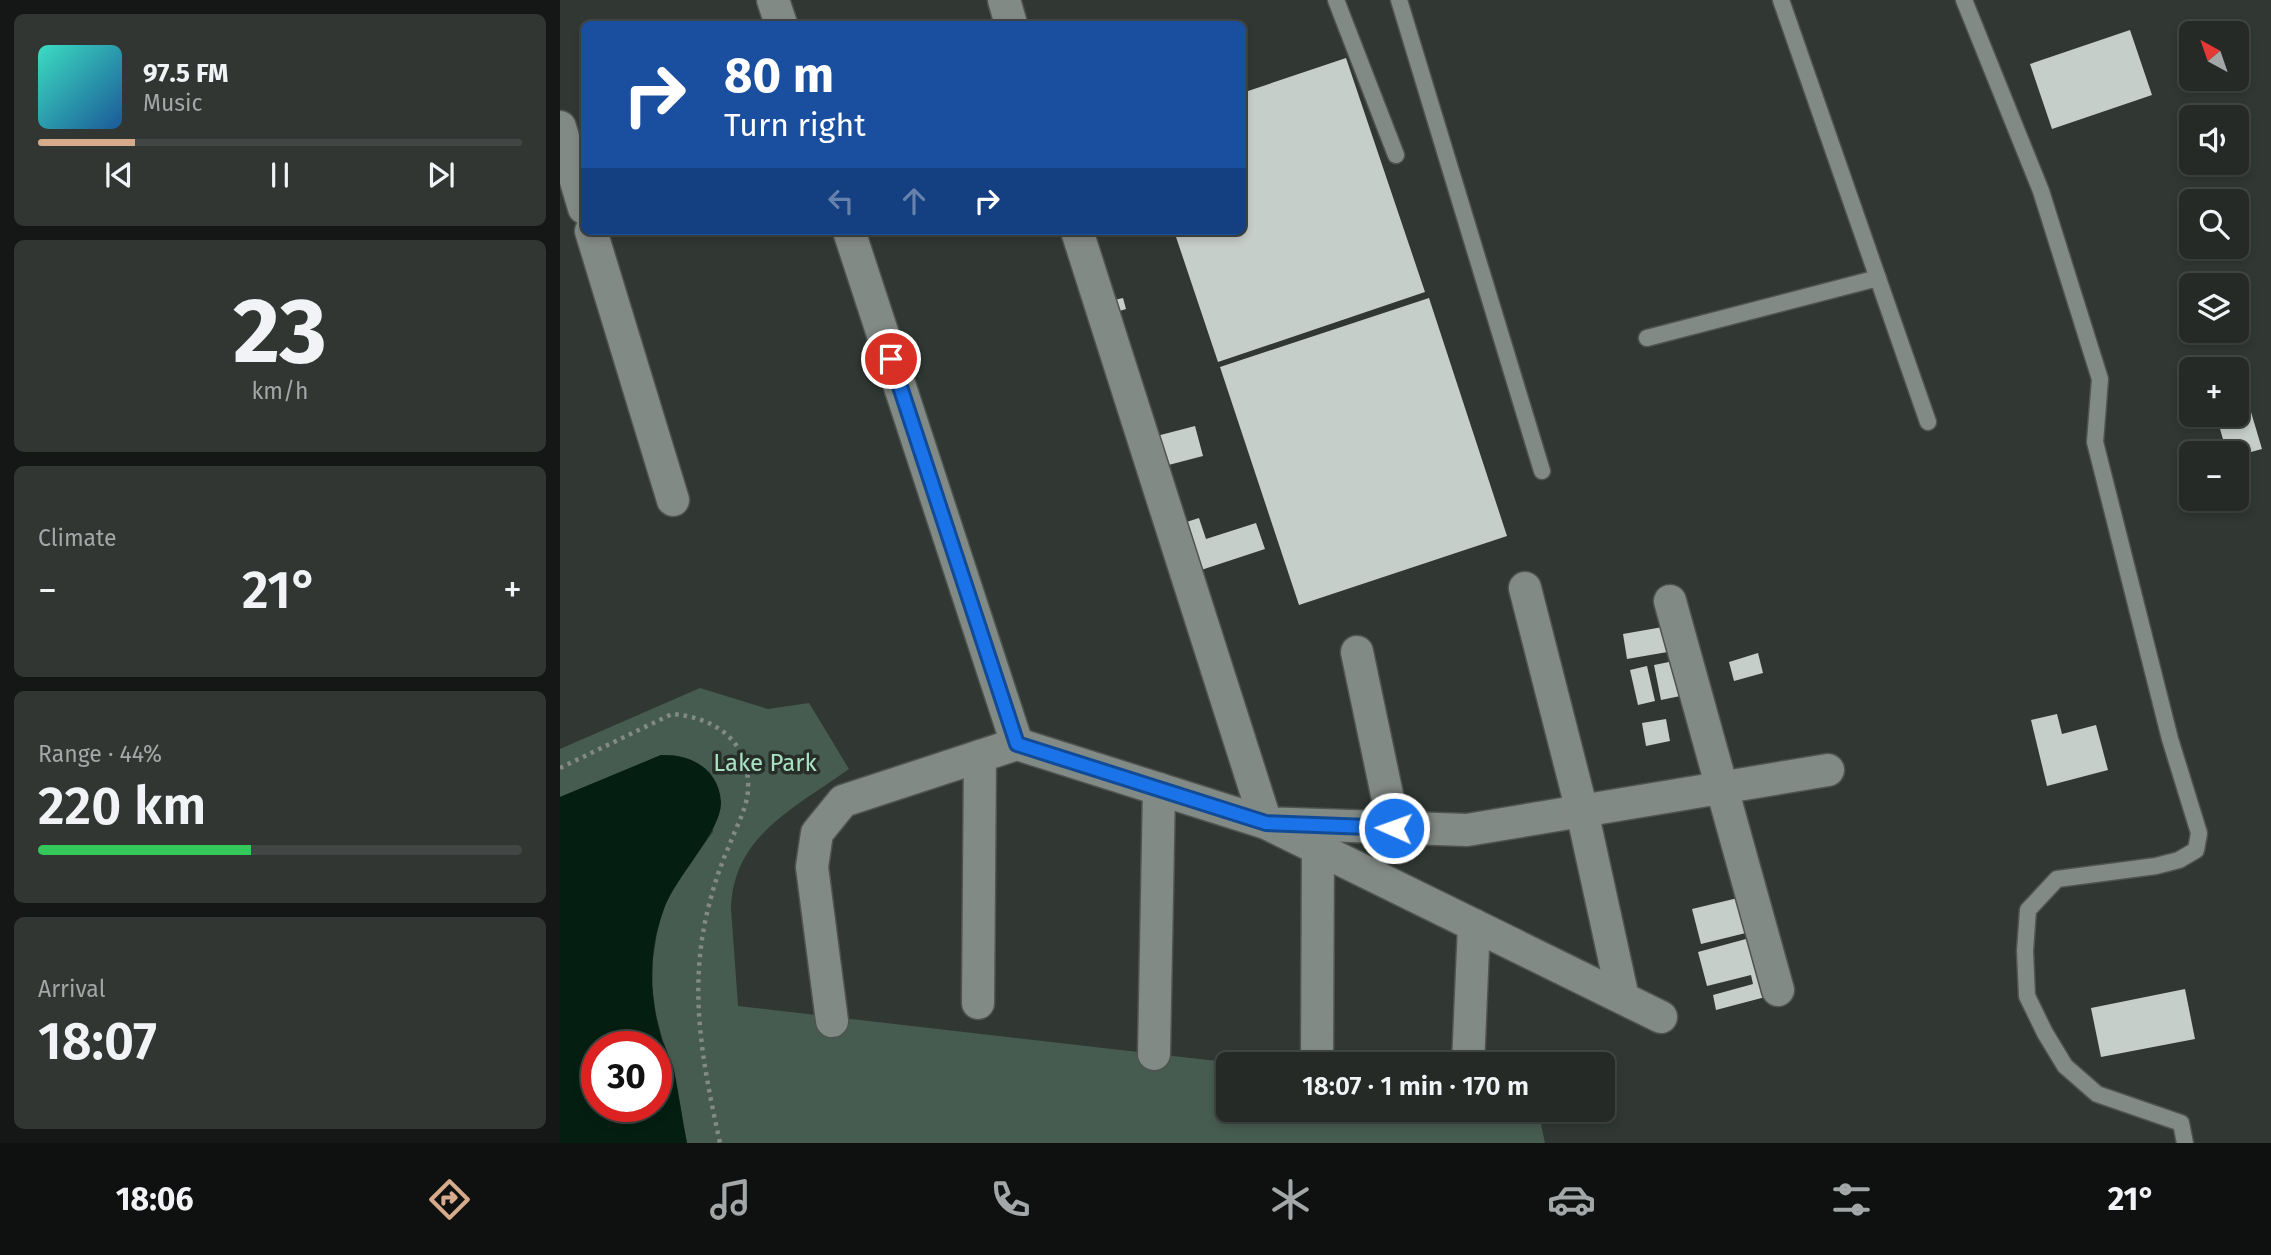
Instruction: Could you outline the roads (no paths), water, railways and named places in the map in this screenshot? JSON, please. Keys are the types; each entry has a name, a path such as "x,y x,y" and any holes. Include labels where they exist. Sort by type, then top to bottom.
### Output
{"street":[{"path":"774,0 781,21"},
{"path":"1004,0 1010,21"},
{"path":"560,127 581,198"},
{"path":"592,235 673,500"},
{"path":"850,235 1017,744"},
{"path":"1078,235 1266,823"},
{"path":"1525,588 1582,811 1623,998"},
{"path":"1670,601 1778,990"},
{"path":"1357,652 1394,828"},
{"path":"832,1021 812,867 817,833 843,801 1017,744 1266,823 1661,1017"},
{"path":"978,1003 980,756"},
{"path":"1266,823 1467,830 1828,770"},
{"path":"1154,1054 1159,789"},
{"path":"1317,1052 1318,849"},
{"path":"1469,1052 1474,925"}],"lane":[{"path":"1336,0 1396,155"},
{"path":"1399,0 1542,471"},
{"path":"1781,0 1928,422"},
{"path":"1964,0 2041,191 2100,379 2095,442 2170,739 2199,832 2196,850 2179,860 2156,866 2057,879 2028,909 2025,951 2027,996 2065,1066 2097,1094 2181,1123 2185,1143"},
{"path":"1647,338 1878,278"}],"park label":[{"name":"Lake Park","path":"765,763"}]}
